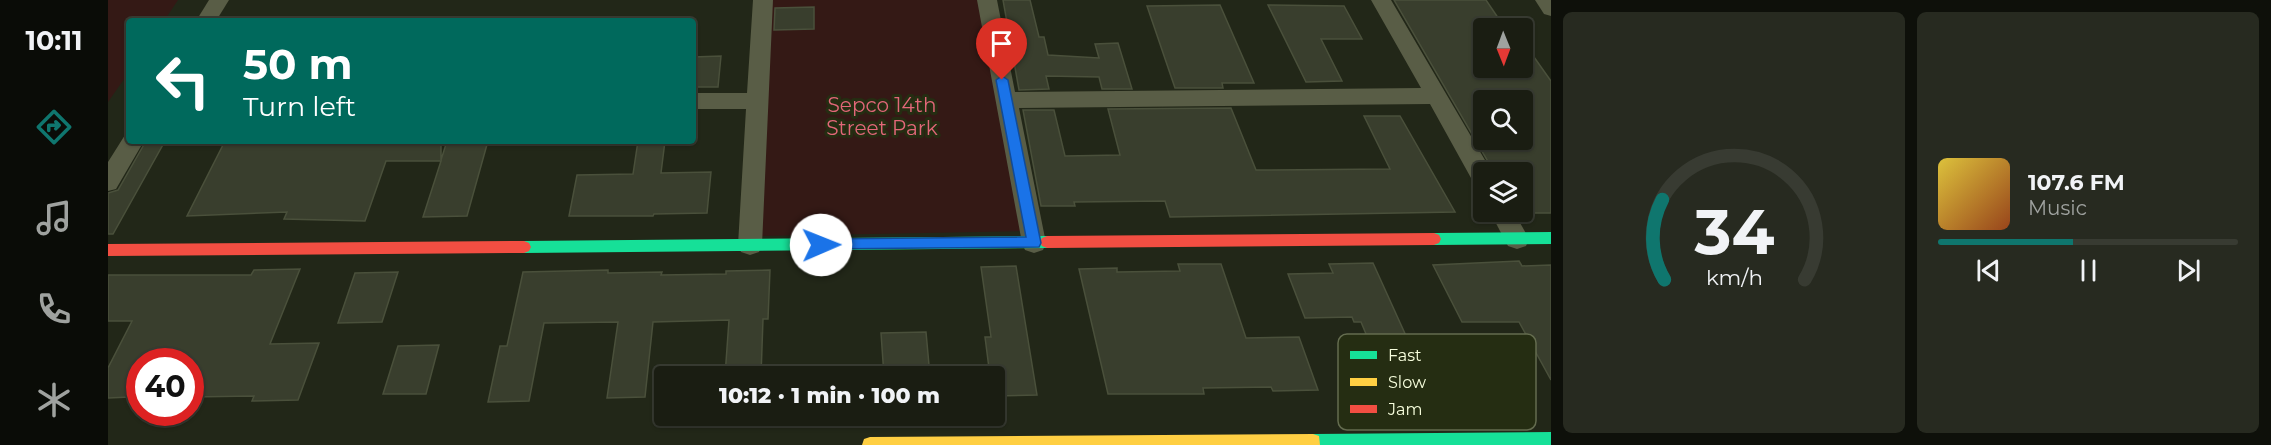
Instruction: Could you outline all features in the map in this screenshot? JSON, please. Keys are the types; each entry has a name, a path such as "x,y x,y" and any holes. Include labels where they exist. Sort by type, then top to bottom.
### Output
{"street":[{"path":"208,18 219,0"},
{"path":"750,245 764,0"},
{"path":"987,0 1034,243"},
{"path":"1381,0 1474,162"},
{"path":"1545,0 1551,9"},
{"path":"1006,100 1436,96"},
{"path":"696,101 758,101"},
{"path":"108,182 131,144"},
{"path":"1508,222 1517,239"},
{"path":"108,250 1551,238"},
{"path":"870,445 1551,440"}],"green space":[{"path":"108,0 178,0 166,18 126,18 126,76 108,102"},
{"name":"Sepco 14th Street Park","path":"772,0 980,0 1025,231 758,236"}],"building":[{"path":"1003,0 1030,0 1039,37 1044,37 1048,55 1099,58 1095,44 1118,43 1132,89 1102,89 1099,77 1046,76 1049,89 1019,90"},
{"path":"1394,0 1486,0 1498,18 1473,18 1473,78 1533,78 1533,56 1551,81 1551,213 1533,213 1533,162 1488,162 1481,150 1533,150 1533,90 1473,90 1473,136"},
{"path":"1220,5 1254,83 1222,83 1223,88 1175,88 1147,6"},
{"path":"1268,5 1344,6 1362,39 1321,39 1342,81 1306,82"},
{"path":"814,7 814,29 774,30 775,8"},
{"path":"721,56 718,87 696,87 696,57"},
{"path":"1231,108 1256,170 1390,169 1364,116 1400,116 1455,212 1170,217 1165,201 1074,202 1075,206 1041,206 1023,110 1054,110 1065,156 1120,155 1108,109"},
{"path":"144,144 163,144 113,234 108,234 108,193 118,190"},
{"path":"223,144 441,144 441,160 446,144 487,144 467,216 423,217 441,161 386,161 365,221 284,219 287,212 187,216"},
{"path":"638,144 665,144 661,173 711,172 707,213 654,214 653,216 569,216 577,175 633,174"},
{"path":"1519,261 1522,266 1551,265 1551,380 1536,353 1536,334 1526,334 1519,322 1462,322 1433,265"},
{"path":"1373,263 1405,334 1366,334 1361,322 1354,322 1352,317 1305,318 1288,274 1333,273 1329,264"},
{"path":"1178,264 1221,264 1246,338 1299,337 1318,390 1273,391 1271,387 1203,388 1204,394 1108,394 1079,269 1117,268 1117,272 1180,271"},
{"path":"1016,266 1037,395 1005,396 1005,366 989,366 985,337 991,337 981,267"},
{"path":"300,269 270,344 319,343 298,400 252,401 254,396 204,397 204,348 126,348 126,397 108,398 108,368 132,321 108,321 108,275 251,275 254,270"},
{"path":"608,270 608,273 662,272 661,275 726,274 726,271 770,270 768,319 763,319 761,366 726,366 729,320 653,322 645,397 607,398 618,322 544,323 529,401 488,402 500,346 507,346 523,272"},
{"path":"398,272 382,322 338,323 355,273"},
{"path":"926,332 929,366 883,366 881,333"},
{"path":"439,345 426,394 383,394 398,346"}],"traffic: fast":[{"path":"1434,239 1551,238"},
{"path":"524,247 1047,242"},
{"path":"1313,442 1551,440"}],"traffic: slow":[{"path":"870,445 1313,442"}],"traffic: jam":[{"path":"1047,242 1434,239"},
{"path":"108,250 524,247"}],"route":[{"path":"821,245 1034,243 1002,80"}]}
